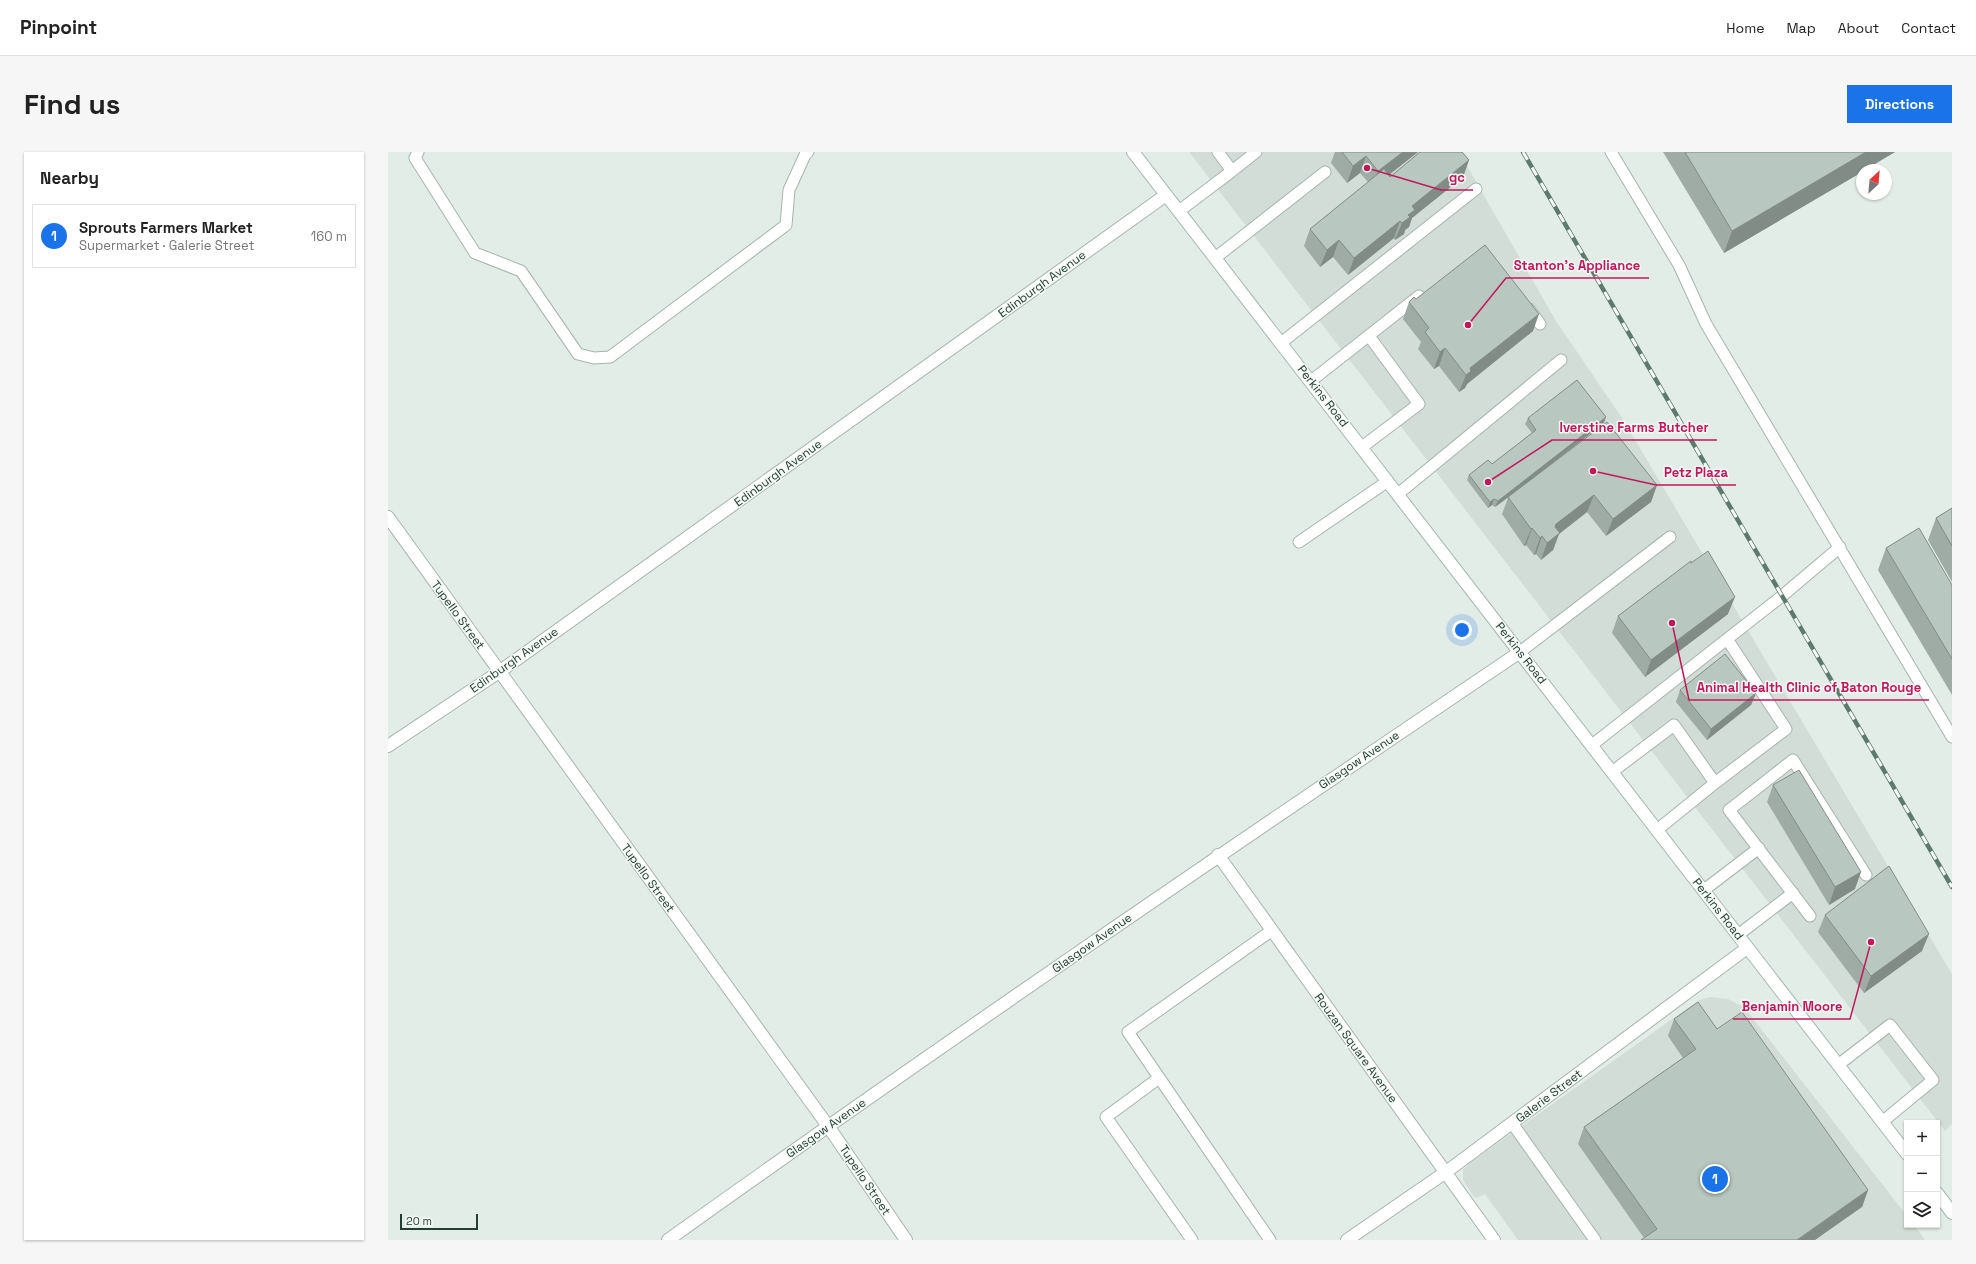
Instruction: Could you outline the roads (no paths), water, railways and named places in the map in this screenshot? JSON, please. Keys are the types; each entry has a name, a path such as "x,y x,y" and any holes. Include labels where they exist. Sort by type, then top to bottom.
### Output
{"street":[{"name":"Perkins Road","path":"1133,152 1904,1150"},
{"name":"Edinburgh Avenue","path":"388,746 499,672 1166,195"},
{"name":"Tupello Street","path":"388,517 828,1126 906,1240"},
{"name":"Glasgow Avenue","path":"668,1240 828,1126 1218,855 1520,652"},
{"name":"Rouzan Square Avenue","path":"1218,855 1271,931 1494,1240"},
{"name":"Galerie Street","path":"1347,1240 1446,1172 1748,948"},
{"path":"1940,1197 1952,1213"}],"lane":[{"path":"418,152 415,158 475,254 521,271 578,354 594,358 610,357 786,225 790,190 805,155 808,152"},
{"path":"1218,152 1232,171"},
{"path":"1179,211 1256,152"},
{"path":"1611,152 1679,265 1706,324 1952,737"},
{"path":"1215,258 1325,172"},
{"path":"1281,343 1476,189"},
{"path":"1311,382 1426,292"},
{"path":"1522,301 1540,324"},
{"path":"1362,447 1419,404 1369,336"},
{"path":"1398,494 1561,360"},
{"path":"1299,542 1388,481"},
{"path":"1520,652 1670,537"},
{"path":"1592,745 1727,639 1840,547"},
{"path":"1657,830 1715,783 1786,729 1727,639"},
{"path":"1612,772 1674,725 1715,783"},
{"path":"1810,916 1730,810 1793,760 1866,875"},
{"path":"1704,890 1759,848"},
{"path":"1738,935 1793,893"},
{"path":"1270,1240 1128,1032 1271,931"},
{"path":"1838,1065 1890,1025 1933,1080 1882,1122"},
{"path":"1159,1078 1106,1117 1192,1240"},
{"path":"1512,1123 1595,1240"}],"railway":[{"path":"1523,152 1952,887"}],"place":[{"name":"gc","path":"1367,168"},
{"name":"Stanton's Appliance","path":"1468,325"},
{"name":"Petz Plaza","path":"1593,471"},
{"name":"Iverstine Farms Butcher","path":"1488,482"},
{"name":"Animal Health Clinic of Baton Rouge","path":"1672,623"},
{"name":"Benjamin Moore","path":"1871,942"},
{"name":"Sprouts Farmers Market","path":"1715,1179"}]}
